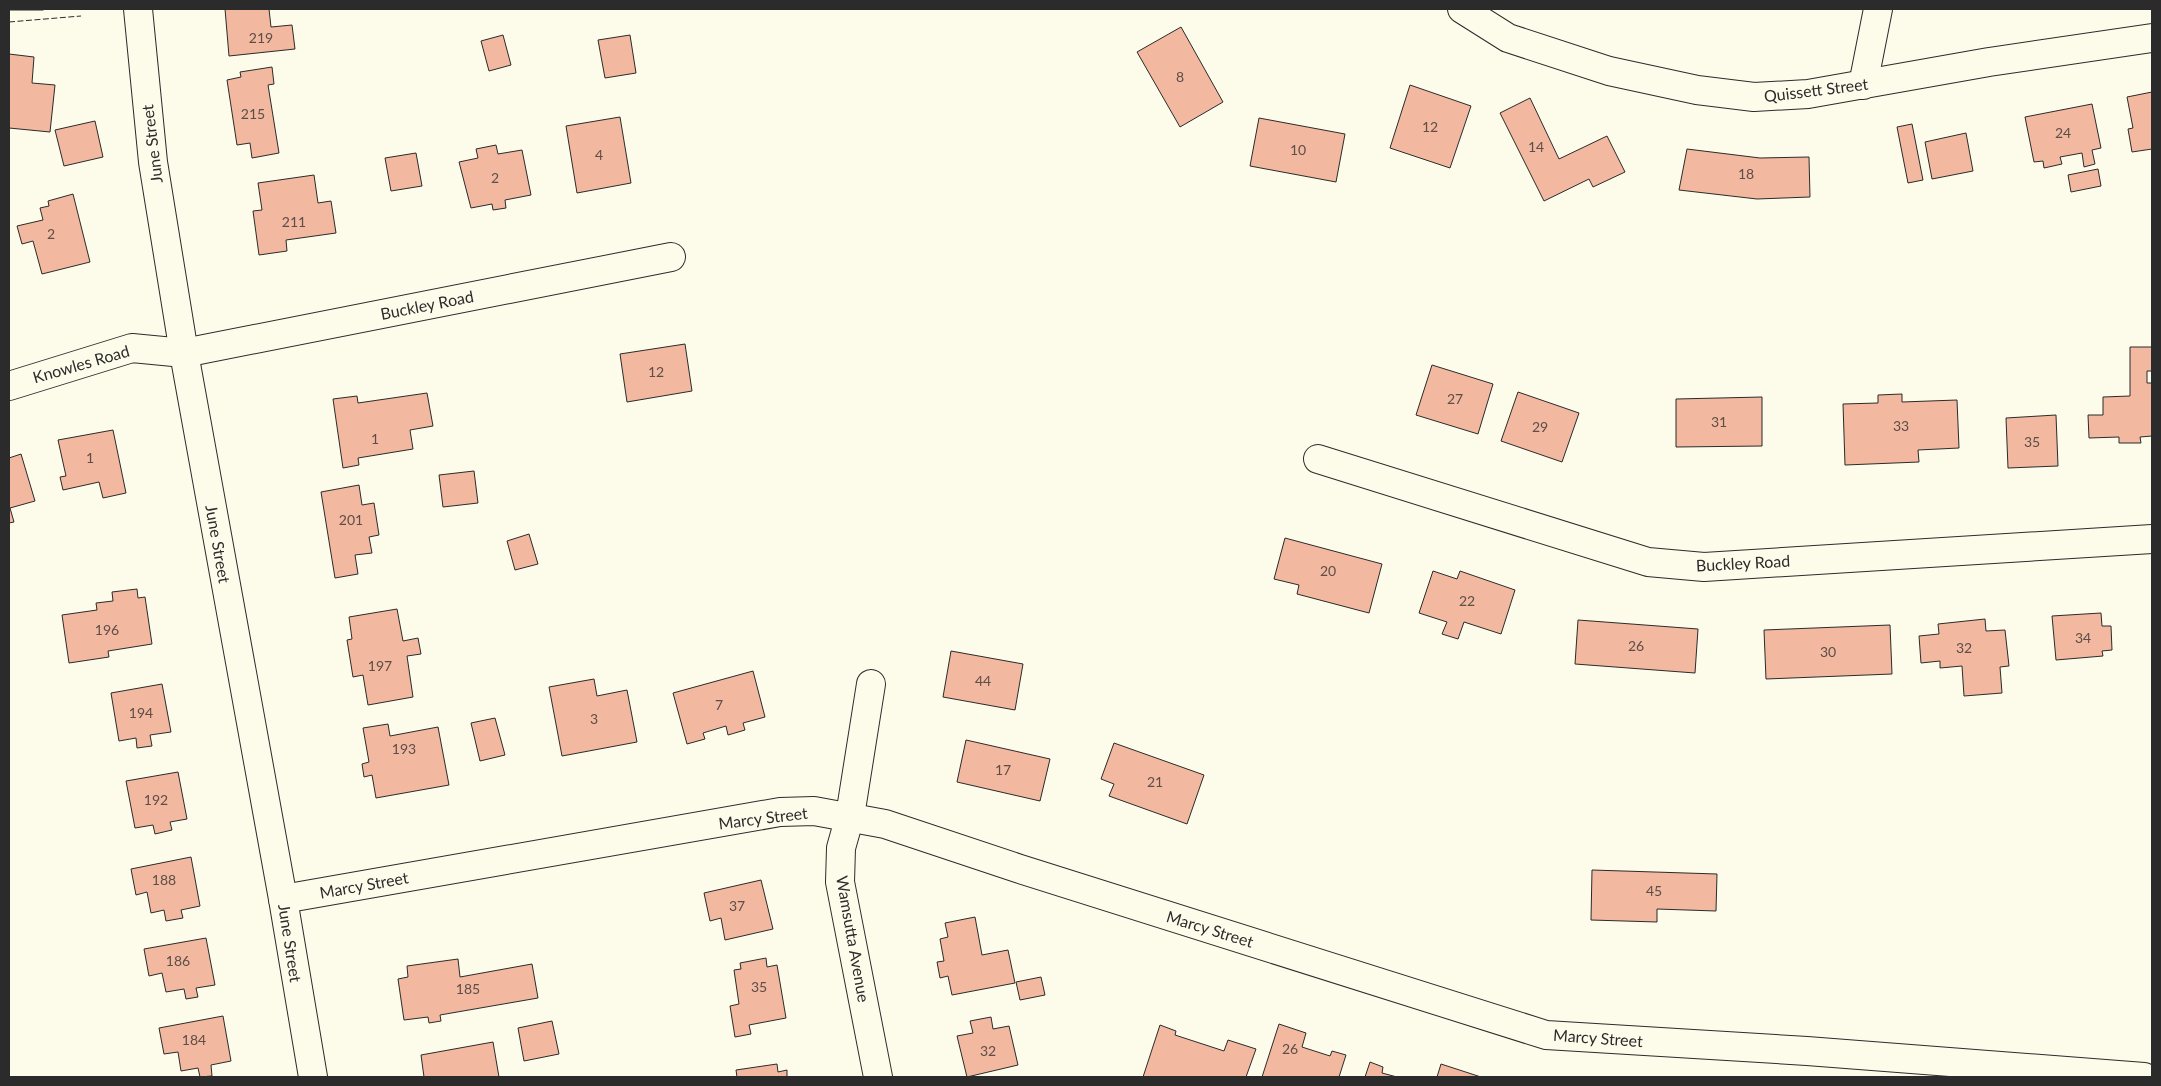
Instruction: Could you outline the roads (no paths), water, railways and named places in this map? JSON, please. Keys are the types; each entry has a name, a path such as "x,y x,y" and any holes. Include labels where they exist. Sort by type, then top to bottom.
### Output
{"street":[{"name":"June Street","path":"138,9 153,162 184,353 283,899 312,1077"},
{"name":"Quissett Street","path":"1462,9 1508,38 1562,57 1617,73 1697,90 1754,97 1808,94 1988,62 2152,38"},
{"path":"1863,85 1878,9"},
{"name":"Buckley Road","path":"184,353 671,257"},
{"name":"Knowles Road","path":"9,386 132,348 184,353"},
{"name":"Buckley Road","path":"1318,459 1648,562 1704,567 2152,539"},
{"name":"Wamsutta Avenue","path":"871,684 850,816 841,848 840,882 878,1077"},
{"name":"Marcy Street","path":"283,899 780,812 814,811 886,824 1020,870 1546,1035 1807,1051 2144,1077"}]}
